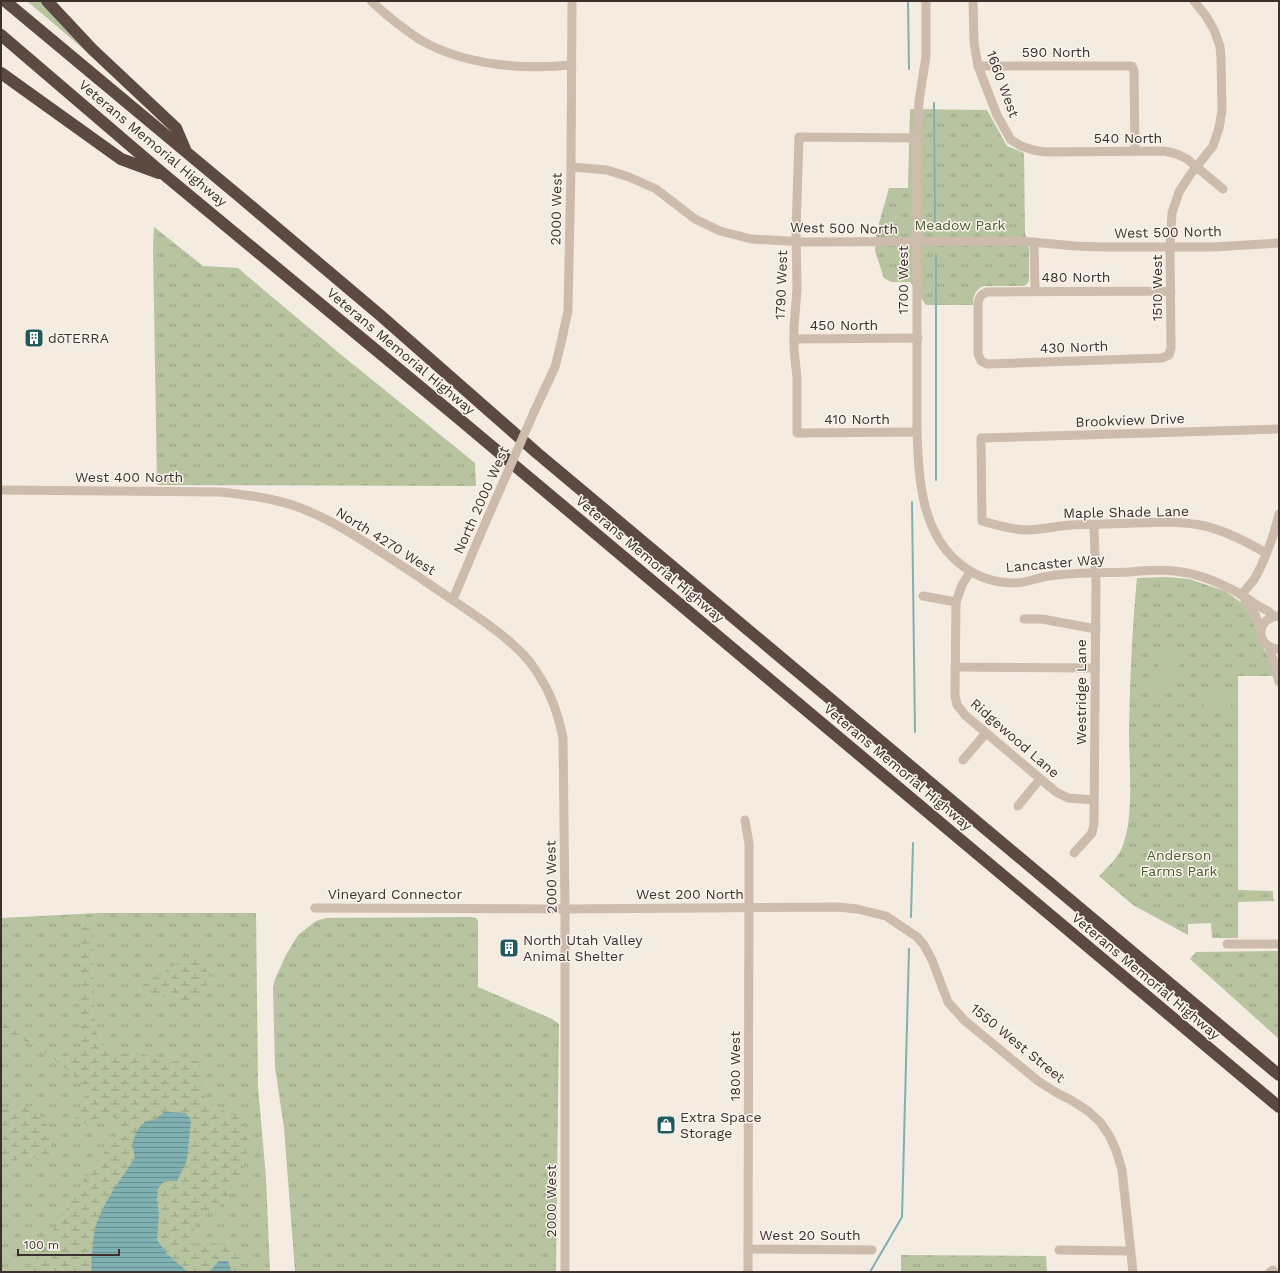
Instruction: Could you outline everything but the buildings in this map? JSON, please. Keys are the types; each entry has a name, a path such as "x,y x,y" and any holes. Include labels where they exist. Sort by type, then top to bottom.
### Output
{"highway":[{"name":"Veterans Memorial Highway","path":"5,1 186,150 543,458 1279,1075"},
{"path":"47,1 92,49 176,128 186,150"},
{"name":"Veterans Memorial Highway","path":"1,35 167,176 470,428 1279,1107"},
{"path":"1,73 121,158 167,176"}],"street":[{"path":"371,1 420,39 438,48 464,57 506,66 542,67 572,65"},
{"name":"2000 West","path":"534,412 555,368 568,311 572,1"},
{"name":"1700 West","path":"922,486 919,464 918,432 917,138 919,101 926,56 926,1"},
{"name":"1660 West","path":"973,1 974,42 978,66 997,115 1011,140 1021,146"},
{"name":"1510 West","path":"1169,355 1171,348 1170,247 1172,213 1179,192 1215,140 1219,128 1223,97 1222,58 1220,46 1214,30 1206,16 1194,1"},
{"name":"590 North","path":"978,66 1129,66 1133,68 1135,151"},
{"name":"1790 West","path":"797,433 797,378 794,339 797,289 796,242 799,137 917,138"},
{"name":"540 North","path":"1021,146 1045,152 1164,151 1177,154 1187,159 1223,189"},
{"name":"West 500 North","path":"571,166 607,170 656,189 695,219 720,231 751,239 796,242 1034,242 1102,247 1226,246 1279,243"},
{"path":"1034,242 1035,291"},
{"name":"480 North","path":"981,361 978,354 978,303 982,294 986,292 1170,291"},
{"name":"450 North","path":"794,339 918,338"},
{"name":"430 North","path":"981,361 987,364 1043,363 1162,358 1169,355"},
{"name":"North 2000 West","path":"453,599 534,412"},
{"name":"Brookview Drive","path":"982,521 981,438 1279,429"},
{"name":"410 North","path":"797,433 918,432"},
{"name":"Lancaster Way","path":"922,486 930,522 939,541 951,556 970,572 982,578 1000,582 1016,583 1050,576 1095,573 1178,571 1213,580 1276,616"},
{"name":"West 400 North","path":"1,490 221,492 257,496"},
{"name":"North 4270 West","path":"257,496 296,507 338,525 453,599"},
{"path":"1241,595 1254,579 1271,540 1279,514"},
{"name":"Maple Shade Lane","path":"982,521 998,526 1025,530 1094,524 1166,522 1187,523 1206,526 1230,534 1266,553"},
{"name":"Westridge Lane","path":"1074,853 1093,829 1096,629 1094,524"},
{"name":"Ridgewood Lane","path":"970,572 962,585 956,602 954,695 957,705 962,712 986,733 1062,796 1075,799 1094,800"},
{"name":"Lancaster Way","path":"1241,595 1255,614 1262,638 1269,646 1279,681 1279,691"},
{"path":"923,596 956,602"},
{"name":"2000 West","path":"453,599 514,644 528,661 543,680 551,695 558,715 563,738 565,909 565,1272"},
{"path":"1261,633 1263,624 1270,618 1276,616"},
{"path":"1024,619 1042,619 1096,629"},
{"path":"1269,646 1279,649"},
{"path":"955,667 1095,668"},
{"path":"963,760 986,733"},
{"path":"1018,806 1040,779"},
{"name":"1800 West","path":"745,820 749,844 748,1272"},
{"name":"West 200 North","path":"476,908 565,909 832,907 857,909 886,916 900,925"},
{"name":"Vineyard Connector","path":"315,908 476,908"},
{"name":"1550 West Street","path":"900,925 917,937 924,945 932,960 948,1002 964,1020 1038,1081 1088,1111 1100,1122 1111,1140 1122,1170 1133,1272"},
{"path":"1227,944 1279,944"},
{"name":"West 20 South","path":"748,1249 872,1250"},
{"path":"1059,1250 1130,1251"}],"green space":[{"path":"27,1 41,1 80,39 107,69"},
{"name":"Meadow Park","path":"910,109 987,110 1007,146 1024,153 1025,233 1029,249 1029,281 1024,286 984,286 978,289 975,293 973,305 926,305 910,282 891,282 884,278 875,251 876,234 889,188 908,188"},
{"path":"154,227 203,266 238,268 339,353 475,463 476,486 157,485 153,246"},
{"name":"Anderson Farms Park","path":"1167,577 1189,579 1225,591 1249,610 1260,642 1269,658 1274,676 1238,676 1238,890 1273,891 1273,898 1275,901 1238,902 1238,938 1212,938 1211,923 1188,924 1188,935 1133,905 1099,876 1121,850 1130,808 1129,733 1137,578"},
{"path":"1162,650 1182,654 1174,691 1153,688"},
{"path":"1204,690 1231,690 1230,713 1204,713"},
{"path":"99,913 256,913 258,1087 266,1178 270,1272 1,1272 1,918"},
{"path":"326,918 476,918 478,921 478,987 552,1019 559,1024 556,1272 295,1272 284,1128 275,1067 273,988 275,979 286,955 298,935 316,921"},
{"path":"93,926 95,1029 101,1044 117,1053 144,1054 167,1063 184,1059 199,1062 205,1100 221,1110 242,1117 249,1144 241,1176 219,1207 196,1220 192,1238 195,1247 209,1243 227,1245 243,1258 245,1272 31,1272 31,1266 93,1166 121,1132 113,1115 91,1127 75,1118 88,1090 69,1071 35,1045 1,1031 1,1013 24,1034 59,1056 81,1047 79,1022 82,927"},
{"path":"1279,951 1279,1039 1190,959 1196,952"},
{"path":"188,957 201,958 211,980 192,1000 191,1009 182,1007 166,996 153,999 140,994 141,986"},
{"path":"34,1106 52,1135 52,1155 43,1164 28,1153 15,1161 1,1157 1,1110"},
{"path":"901,1255 1046,1256 1047,1270 1046,1272 901,1272"}],"water":[{"path":"164,1112 186,1113 191,1120 187,1160 177,1181 165,1181 158,1188 157,1200 159,1214 157,1240 167,1254 188,1272 91,1272 93,1244 97,1223 111,1194 135,1158 132,1144 137,1130 146,1121 156,1119"},
{"path":"219,1261 228,1261 232,1272 209,1272"}],"waterway":[{"path":"908,1 909,69"},
{"path":"934,103 935,227"},
{"path":"936,255 936,480"},
{"path":"912,502 915,732"},
{"path":"911,917 913,843"},
{"path":"870,1272 902,1217 909,949"}],"place":[{"name":"dōTERRA","path":"34,338"},
{"name":"North Utah Valley Animal Shelter","path":"509,948"},
{"name":"Extra Space Storage","path":"666,1125"}]}
